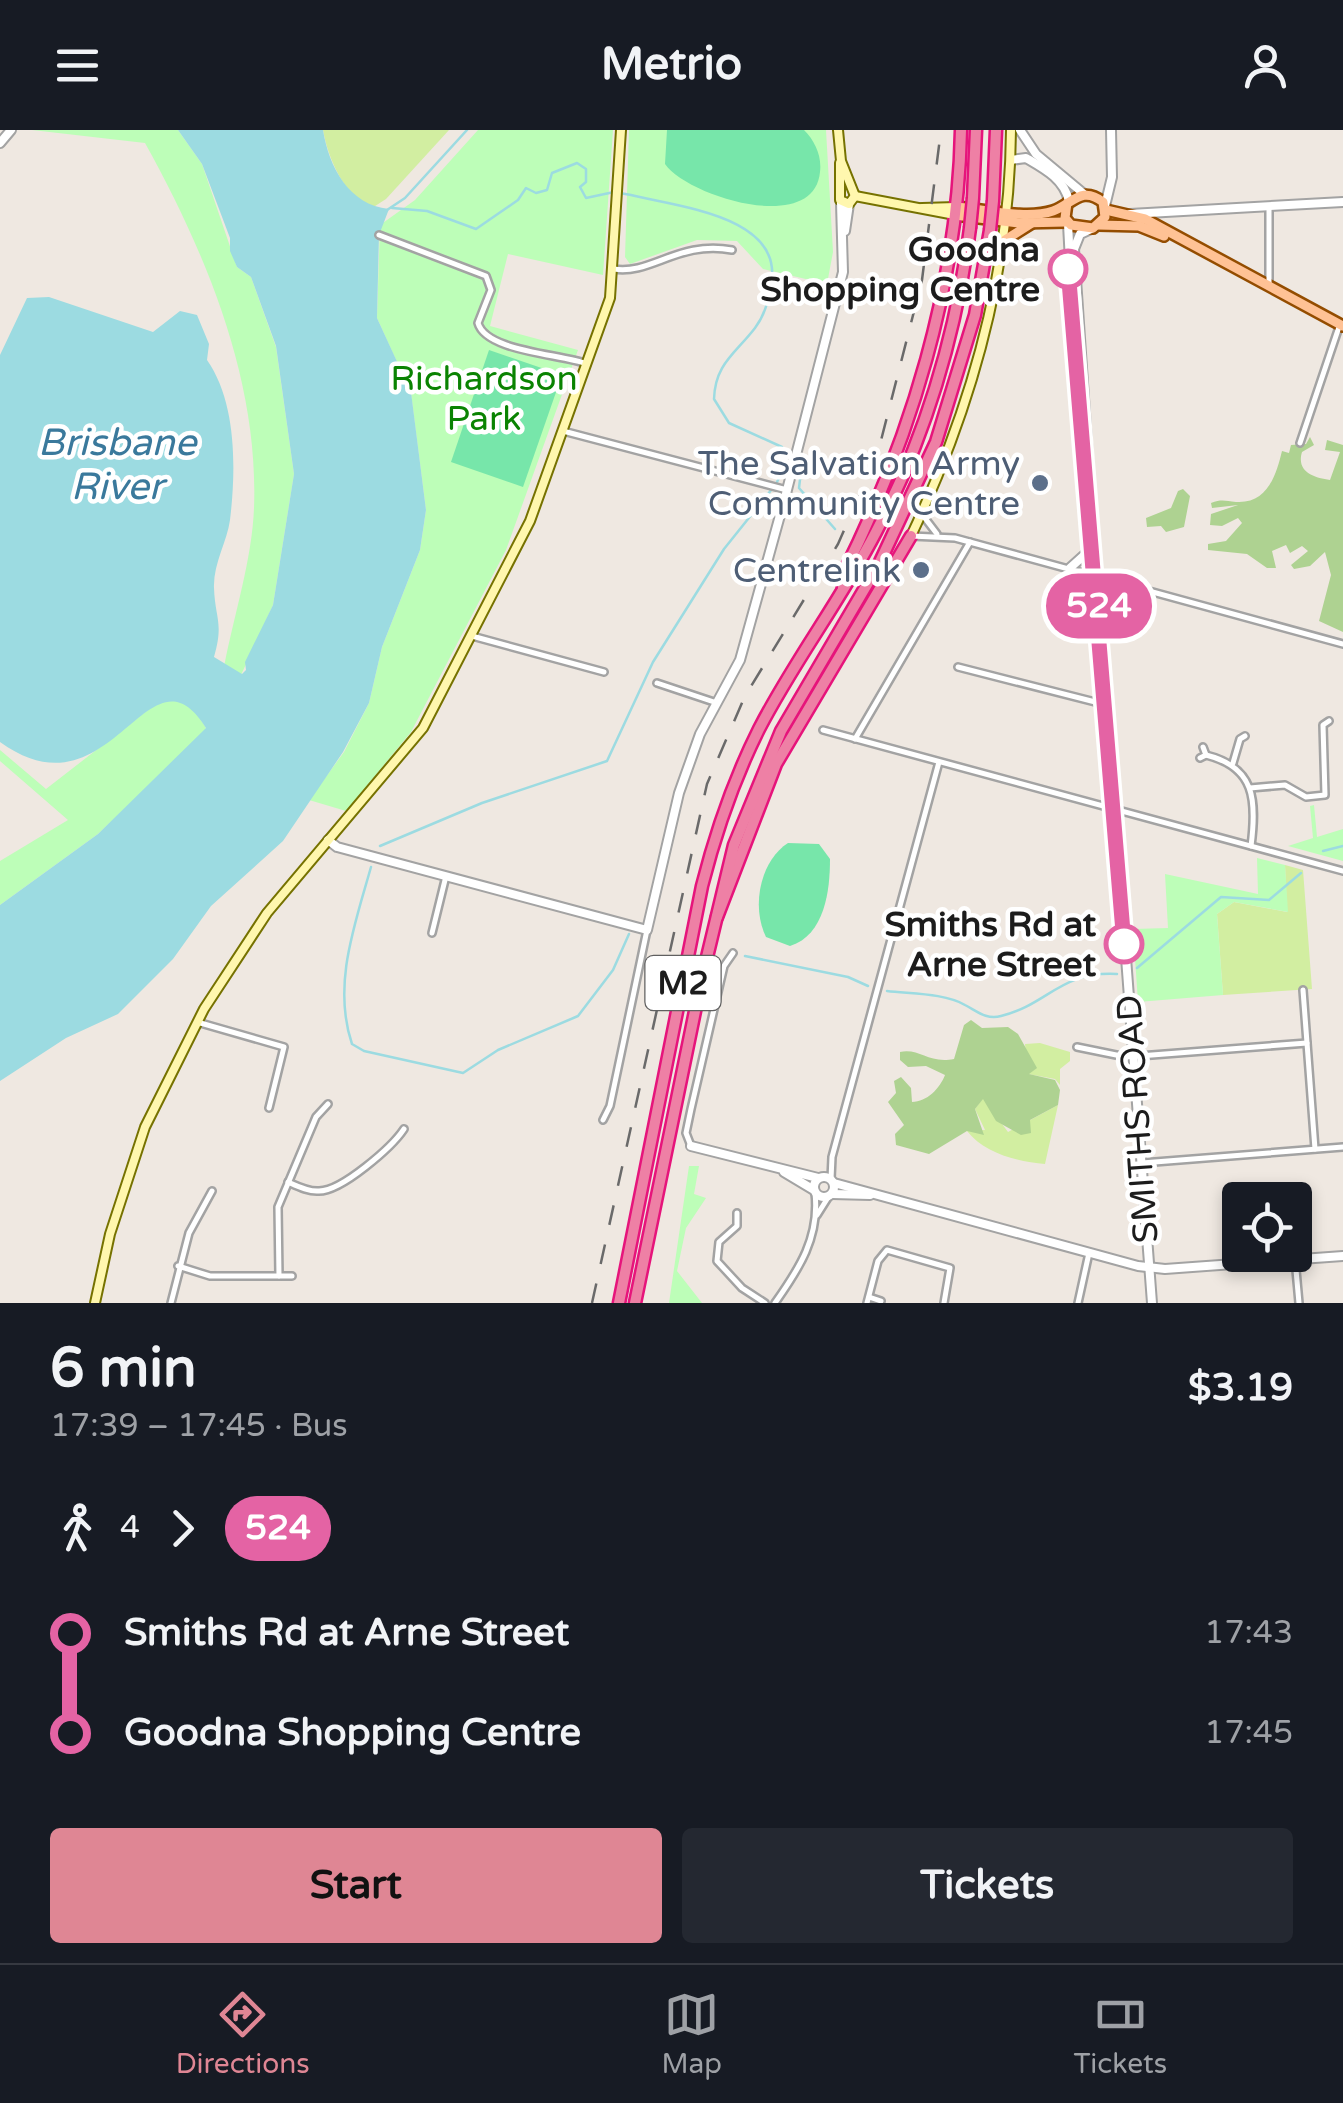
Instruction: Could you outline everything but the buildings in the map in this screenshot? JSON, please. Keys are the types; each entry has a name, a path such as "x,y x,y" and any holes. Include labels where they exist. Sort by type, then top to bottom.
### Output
{"highway":[{"path":"844,588 842,576 884,482 929,344 946,276 961,130"},
{"name":"M2","path":"619,1303 718,829 759,728 884,515 926,418 955,318 970,228 976,130"},
{"name":"M2","path":"635,1303 714,921 742,819 766,762 887,550 936,442 969,340 990,230 996,130"},
{"path":"714,921 725,906 748,831 776,764 911,536"}],"main road":[{"path":"95,1303 110,1234 140,1143 197,1022 248,939 423,728 530,521 610,298 621,130"},
{"path":"838,130 847,196 1006,216 1032,223 1139,226 1181,242"},
{"path":"911,536 985,339 1005,240 1011,130"},
{"path":"1006,216 1046,212 1089,195 1105,208 1145,219 1181,242 1341,325"},
{"path":"1067,223 1068,202"},
{"path":"1095,226 1105,208"},
{"path":"1005,240 1032,223"}],"street":[{"path":"0,143 11,130"},
{"path":"1020,130 1036,154 1089,195 1105,186 1110,163"},
{"path":"1105,208 1111,130"},
{"path":"1011,160 1026,158 1056,178 1064,185 1068,202"},
{"path":"603,1120 610,1106 679,793 700,734 747,640 793,468 841,280 847,196"},
{"path":"1122,215 1343,202"},
{"path":"1268,208 1269,288"},
{"name":"SMITHS ROAD","path":"1067,223 1090,550 1096,576"},
{"name":"SMITHS ROAD","path":"1095,226 1080,234 1074,249 1152,1303"},
{"path":"379,236 486,276 491,290 478,324 487,336 547,356 588,364"},
{"path":"614,269 631,270 694,246 732,250"},
{"path":"1300,442 1341,325"},
{"path":"563,431 787,490"},
{"path":"922,513 938,534"},
{"path":"911,536 938,534 970,542 1343,644"},
{"path":"854,739 970,542"},
{"path":"1070,568 1090,550"},
{"path":"472,636 604,672"},
{"path":"958,666 1107,705"},
{"path":"657,682 717,704"},
{"path":"1250,788 1284,785 1306,797 1325,795 1323,723"},
{"path":"824,730 1343,871"},
{"path":"1233,763 1240,736"},
{"path":"1203,747 1203,756 1233,763 1250,788 1252,846"},
{"path":"814,1219 832,1188 832,1157 940,762"},
{"path":"328,840 337,847 647,930"},
{"path":"432,933 446,876"},
{"path":"733,953 724,966 686,1133 691,1146 819,1178 832,1188"},
{"path":"1303,990 1315,1149"},
{"path":"197,1022 284,1046 269,1108"},
{"path":"1077,1046 1132,1057 1307,1043"},
{"path":"279,1276 278,1207 316,1117 328,1104"},
{"path":"288,1182 320,1192 334,1187 387,1150 404,1128"},
{"path":"1140,1163 1343,1147"},
{"path":"775,1303 794,1282 810,1248 815,1191 832,1157"},
{"path":"769,1165 815,1191 832,1188 880,1196 1148,1268 1222,1263"},
{"path":"171,1303 178,1266 195,1219 212,1191"},
{"path":"737,1213 737,1226 720,1242 717,1261 742,1288 764,1303"},
{"path":"881,1301 868,1300 884,1251 950,1268 944,1303"},
{"path":"1078,1303 1089,1252"},
{"path":"1312,1258 1343,1256"},
{"path":"178,1266 202,1275 292,1276"},
{"path":"1296,1272 1298,1303"}],"green space":[{"path":"32,130 178,130 202,164 237,267 251,277 276,347 294,474 273,605 241,675 224,667 250,547 253,460 238,365 208,273 145,143"},
{"path":"323,130 449,130 386,199 372,208 353,195 339,175"},
{"name":"Richardson Park","path":"478,130 613,130 603,275 508,254 490,326 578,350 506,550 411,732 346,811 309,800 344,752 369,703 382,647 420,550 426,510 411,393 377,318 380,225 415,200"},
{"path":"629,130 826,130 833,252 827,284 763,269 737,241 697,240 630,264 625,257"},
{"path":"667,130 804,130 817,149 820,172 813,191 796,202 774,206 722,197 698,188 665,164"},
{"path":"489,350 562,375 523,487 451,462"},
{"path":"1310,437 1314,445 1302,452 1302,465 1308,473 1324,479 1330,480 1340,452 1325,450 1327,440 1343,445 1343,632 1319,621 1331,575 1325,552 1310,566 1294,569 1291,565 1308,551 1302,546 1290,553 1286,545 1272,551 1276,568 1267,568 1247,554 1208,550 1208,544 1226,541 1242,523 1238,518 1222,526 1210,525 1211,514 1238,505 1212,508 1211,503 1247,501 1263,493 1273,479 1282,451 1289,453 1291,445 1306,444"},
{"path":"1183,489 1190,496 1184,527 1166,532 1161,526 1147,527 1146,518 1171,508 1178,491"},
{"path":"176,698 194,709 206,728 202,735 98,834 0,905 0,861 68,820 0,761 0,750 46,789 162,699"},
{"path":"1314,805 1317,837 1343,829 1343,861 1288,846 1313,838 1310,806"},
{"path":"788,843 819,844 830,859 827,897 818,922 802,940 790,946 766,937 759,912 765,873 778,851"},
{"path":"1257,858 1285,865 1288,912 1234,902 1217,914 1223,995 1138,1002 1133,929 1168,928 1165,874 1258,894"},
{"path":"1285,865 1303,870 1312,989 1223,995 1217,914 1234,902 1287,912"},
{"path":"971,1020 982,1028 1008,1027 1018,1034 1037,1068 1029,1074 1055,1080 1060,1090 1058,1105 1030,1120 1031,1133 1021,1135 996,1121 983,1099 975,1109 984,1135 967,1131 929,1154 896,1145 895,1134 904,1125 888,1102 896,1093 894,1081 901,1077 911,1088 912,1102 932,1093 945,1075 926,1066 908,1067 900,1060 900,1052 954,1059 964,1025"},
{"path":"1040,1043 1070,1052 1070,1061 1060,1069 1060,1085 1055,1079 1028,1074 1025,1044"},
{"path":"983,1098 1008,1132 1058,1105 1045,1164 1002,1155 974,1139 967,1131 985,1130 975,1109"},
{"path":"689,1166 699,1166 694,1194 706,1198 686,1228 677,1271 702,1303 669,1303"}],"water":[{"name":"Brisbane River","path":"178,130 323,130 330,157 343,182 363,200 389,209 379,235 377,318 411,392 426,510 420,550 382,647 369,703 343,752 283,841 211,906 173,959 118,1014 66,1038 0,1081 0,905 98,834 206,728 185,705 165,702 99,749 71,761 39,761 0,742 0,355 27,298 49,297 153,332 180,311 197,315 209,344 207,360 224,396 232,437 230,520 214,579 219,628 214,657 242,674 273,605 294,474 276,346 251,277 237,267 230,251 230,238 202,164"}],"waterway":[{"path":"387,210 405,198 467,130"},
{"path":"392,208 427,211 476,229 518,200 526,188 536,193 547,190 552,173 577,163 586,169 586,182 580,187 586,198 614,192 631,195 700,211 745,229 762,244 771,262 771,285 758,323 722,368 714,399 729,423 782,447 785,466 777,482"},
{"path":"801,471 799,488 835,529"},
{"path":"380,846 482,803 607,761 653,662 724,549 772,489"},
{"path":"1323,851 1343,846"},
{"path":"371,867 348,955 344,999 352,1044 364,1051 463,1073 498,1050 578,1016 613,970 629,934"},
{"path":"1137,968 1221,897 1269,900 1301,873"},
{"path":"745,956 848,977 868,986"},
{"path":"887,991 948,998 996,1017 1017,1011 1082,978 1117,974"}],"railway":[{"path":"592,1303 707,784 745,696 838,544 877,456 922,280 941,130"}],"bus line":[{"name":"524","path":"1068,269 1124,944"}],"place":[{"name":"Goodna Shopping Centre","path":"1068,269"},
{"name":"The Salvation Army Community Centre","path":"1040,483"},
{"name":"Centrelink","path":"921,570"},
{"name":"Smiths Rd at Arne Street","path":"1124,944"}]}
